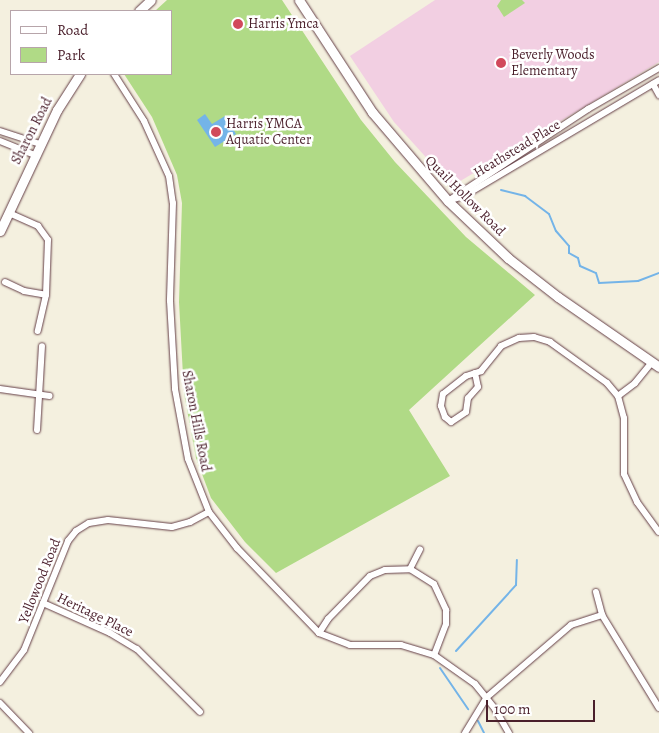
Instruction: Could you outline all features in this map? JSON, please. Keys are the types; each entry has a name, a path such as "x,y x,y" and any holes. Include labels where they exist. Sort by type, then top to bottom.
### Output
{"main road":[{"path":"140,10 151,0"},
{"name":"Quail Hollow Road","path":"299,0 372,112 448,202 508,258 558,297 656,364"},
{"name":"Sharon Road","path":"0,231 40,144 79,75"}],"street":[{"name":"Heathstead Place","path":"448,202 588,109 659,68"},
{"name":"Sharon Hills Road","path":"115,75 144,121 169,176 173,203 170,301 174,389 188,459 209,512 237,548 319,633 350,645 401,645 434,655 459,670 487,697 509,733"},
{"name":"Heathstead Place","path":"448,202 464,196 659,80"},
{"path":"653,84 659,95"},
{"path":"0,131 40,144"},
{"path":"0,141 35,155"},
{"path":"9,213 28,220 45,233 48,240 46,295 38,332"},
{"path":"5,282 24,291 46,295"},
{"path":"475,373 478,387 468,398 466,412 451,422 445,417 441,406 443,394 466,376 475,373 501,346 519,338 534,337 550,342 607,382 618,396 624,418 624,474 636,502 659,532"},
{"path":"37,430 42,346"},
{"path":"618,396 656,364"},
{"path":"0,389 50,396"},
{"name":"Yellowood Road","path":"0,682 24,650 68,541 83,526 108,520 172,527 190,522 209,512"},
{"path":"410,569 420,548"},
{"path":"319,633 328,619 370,576 385,570 410,569 434,584 446,610 446,624 434,655"},
{"path":"596,592 602,615 659,708"},
{"name":"Heritage Place","path":"43,604 110,633 137,649 200,712"},
{"path":"466,733 487,697 571,625 602,615"},
{"path":"0,703 29,733"}],"shaded area":[{"path":"435,0 659,0 659,62 452,186 394,122 350,56"}],"green space":[{"path":"167,0 282,0 361,120 395,162 466,237 535,295 409,410 450,476 276,573 245,542 211,498 196,458 184,394 179,302 182,203 177,175 152,117 125,75 172,75 172,10 156,10"},
{"path":"501,0 522,0 525,3 504,17 497,6"}],"water":[{"path":"205,114 212,124 225,116 236,134 215,147 197,120"}],"waterway":[{"path":"501,190 525,196 549,214 556,231 569,246 569,253 578,258 580,266 596,273 599,283 638,281 659,273"},
{"path":"456,651 516,585 517,560"},
{"path":"440,668 468,709"},
{"path":"478,721 484,733"}],"place":[{"name":"Harris Ymca","path":"238,24"},
{"name":"Beverly Woods Elementary","path":"501,63"},
{"name":"Harris YMCA Aquatic Center","path":"216,132"}]}
